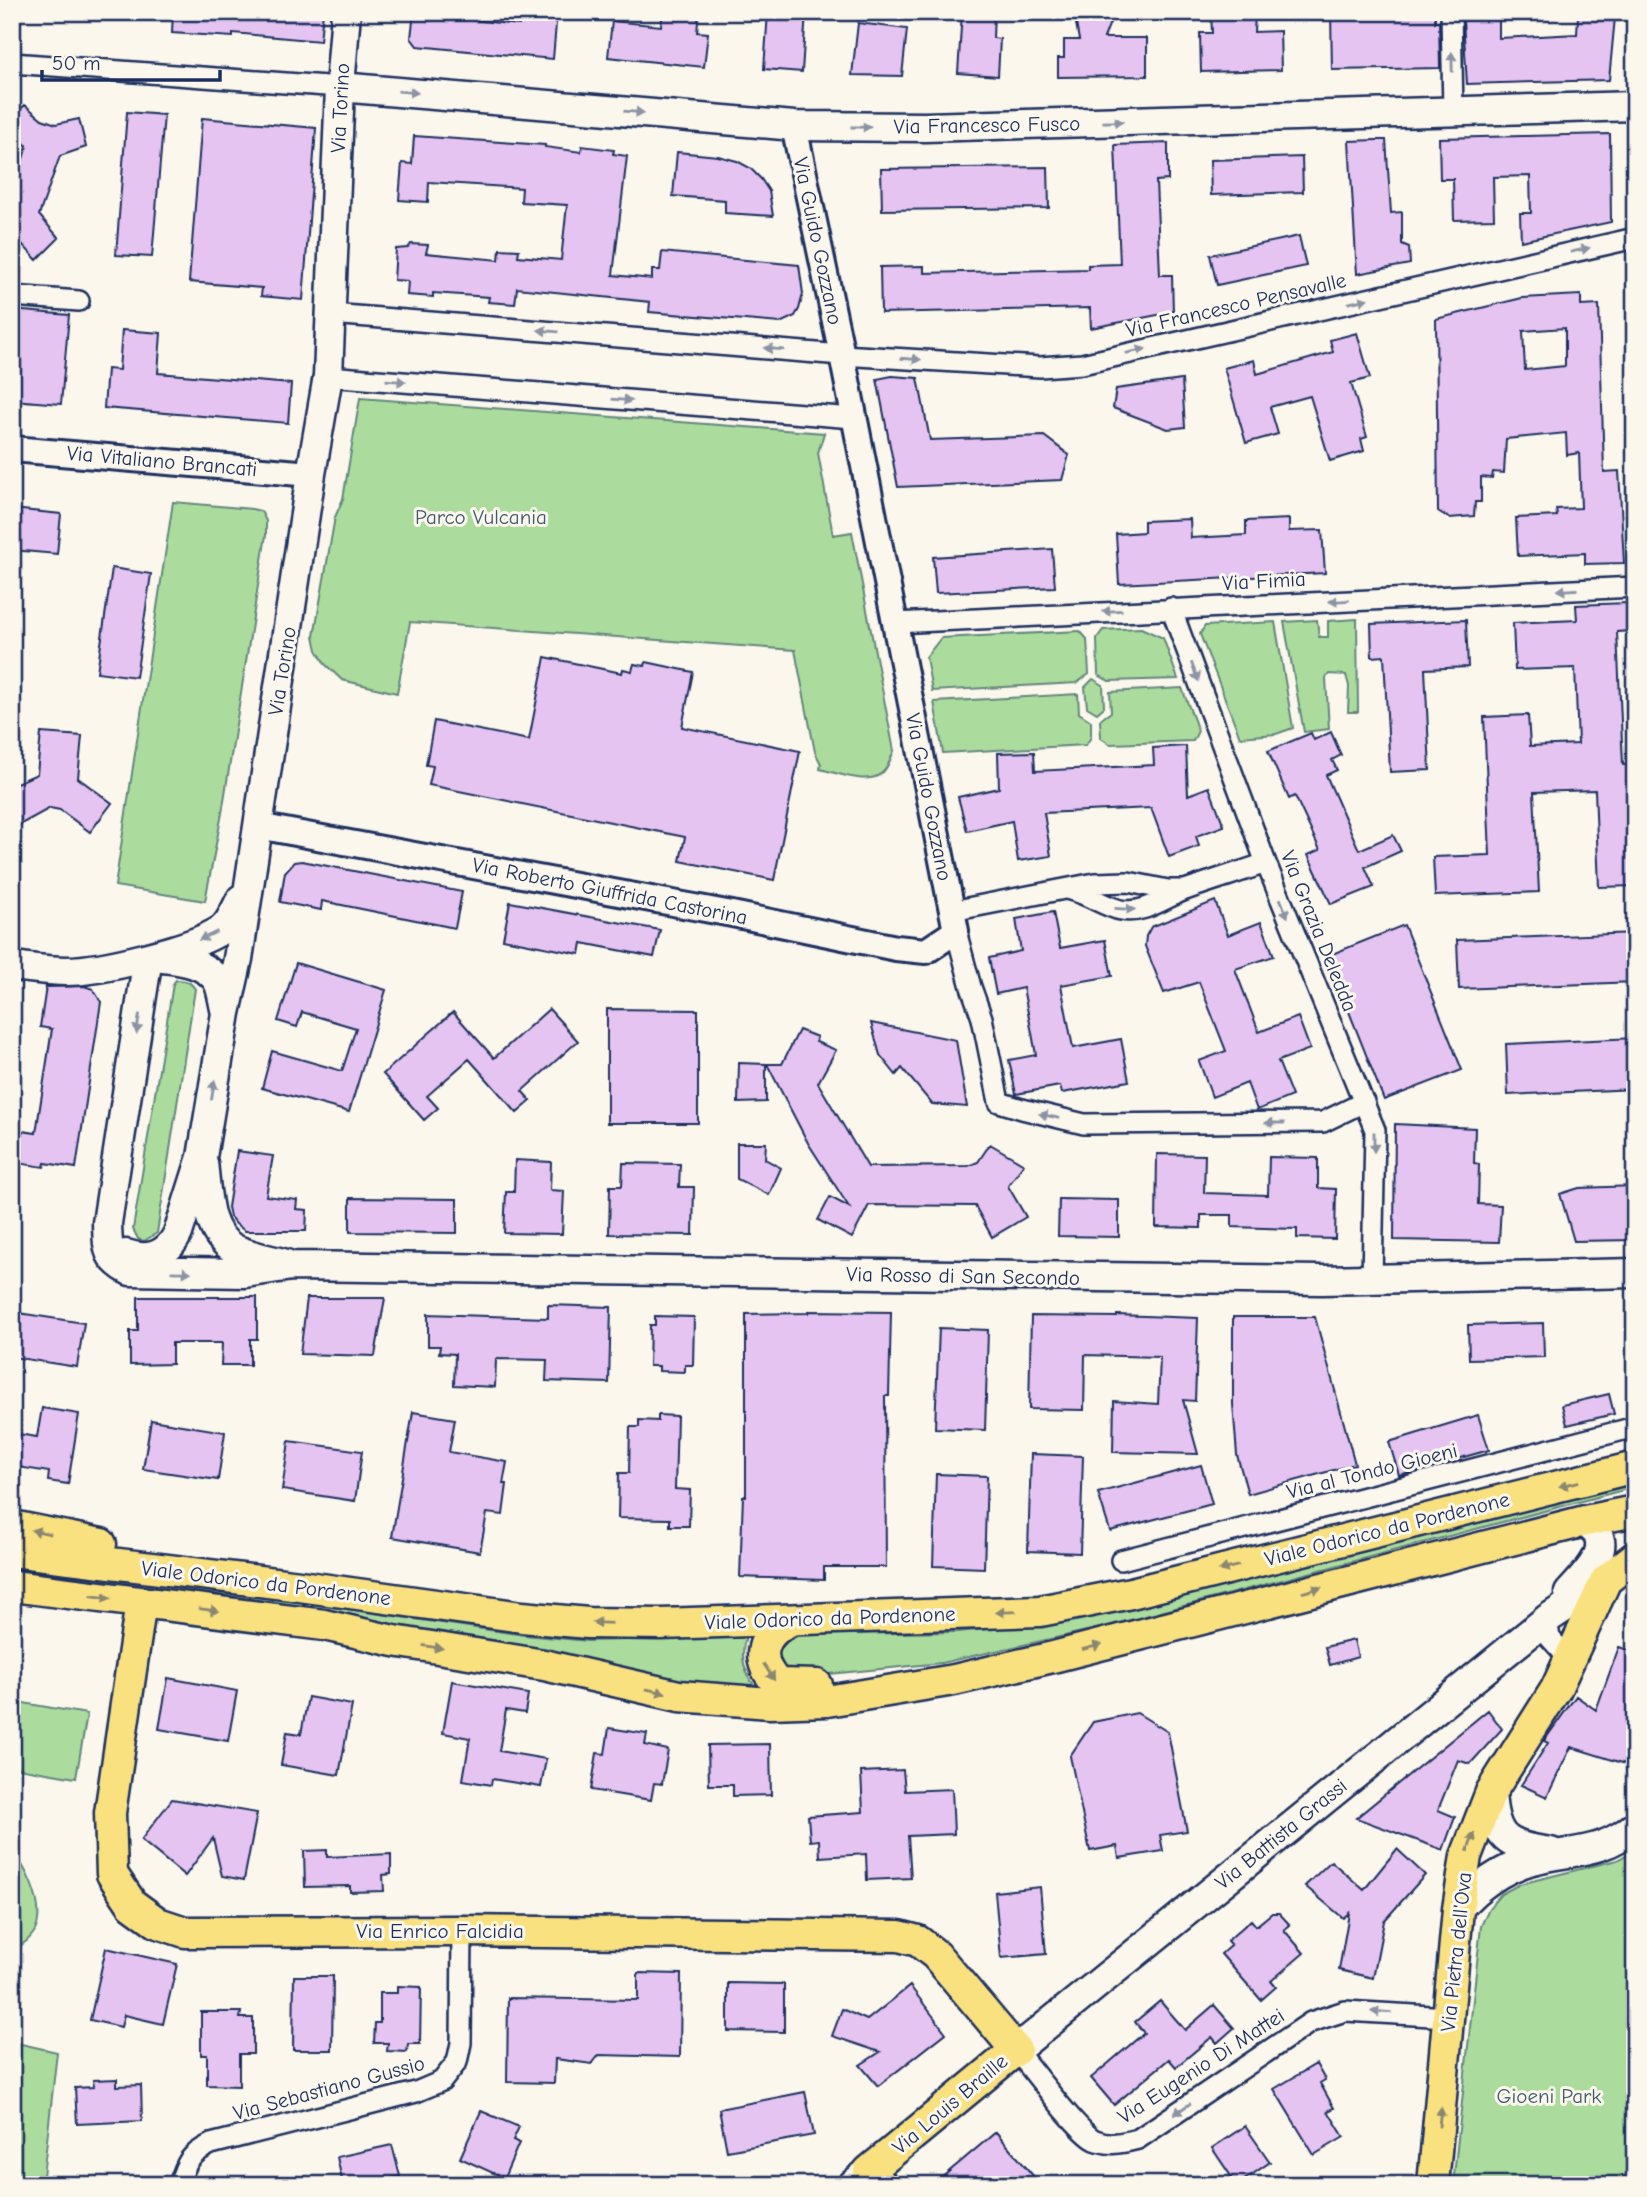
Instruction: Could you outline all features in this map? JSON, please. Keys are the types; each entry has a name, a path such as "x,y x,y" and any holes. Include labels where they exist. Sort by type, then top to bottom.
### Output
{"main road":[{"name":"Via Torino","path":"107,1235 116,1248 135,1257 148,1258 173,1245 202,1157 226,1013 238,959 328,376 340,87 346,12"},
{"name":"Via Francesco Fusco","path":"340,87 794,126 925,127 1635,106"},
{"path":"12,966 67,971 111,966 196,942 223,929 247,888"},
{"path":"148,957 191,962 205,969 218,982 226,1013"},
{"path":"148,957 109,1205 109,1251 115,1263 130,1271 245,1273 292,1266"},
{"path":"202,1157 212,1223 220,1238 233,1248 292,1266"},
{"name":"Via Rosso di San Secondo","path":"292,1266 1322,1280 1635,1273"},
{"name":"Viale Odorico da Pordenone","path":"12,1551 300,1586 522,1617 588,1623 629,1625 1040,1611 1131,1593 1635,1467"},
{"name":"Viale Odorico da Pordenone","path":"12,1586 324,1625 394,1641 544,1665 679,1696 725,1702 827,1701 954,1680 1053,1657 1585,1521 1635,1511"},
{"path":"1547,1619 1593,1565 1598,1555 1600,1542 1597,1534 1585,1521"},
{"path":"12,1526 300,1586"},
{"name":"Via Pietra dell'Ova","path":"1433,2185 1458,1909 1466,1856 1491,1792 1556,1689 1606,1580 1635,1557"},
{"path":"1547,1619 1606,1580"},
{"name":"Via Enrico Falcidia","path":"141,1602 110,1813 112,1874 132,1904 158,1923 185,1932 463,1930 899,1936 918,1941 936,1955 1016,2050"},
{"name":"Via Battista Grassi","path":"1016,2050 1547,1619"},
{"path":"792,1620 780,1625 768,1638 763,1649 762,1661 769,1675 778,1684 795,1686 954,1680"},
{"path":"1491,1792 1492,1811 1501,1833 1513,1845 1568,1855"},
{"path":"1458,1909 1471,1894 1497,1874 1529,1861 1568,1855 1611,1843 1635,1826"},
{"name":"Via Louis Braille","path":"867,2180 1016,2050"}],"street":[{"path":"1451,12 1453,111"},
{"path":"12,63 340,87"},
{"name":"Via Guido Gozzano","path":"794,126 954,921 982,1018 999,1102 1084,1124 1323,1122 1363,1102"},
{"name":"Via Francesco Pensavalle","path":"331,314 842,355 1040,367 1082,364 1635,238"},
{"path":"12,296 79,302"},
{"path":"328,376 853,418"},
{"name":"Via Vitaliano Brancati","path":"12,449 311,474"},
{"name":"Via Fimia","path":"895,623 1635,587"},
{"name":"Via Grazia Deledda","path":"1171,608 1266,863 1375,1130 1372,1279"},
{"name":"Via Roberto Giuffrida Castorina","path":"258,826 632,895 896,948 926,951 954,921"},
{"path":"1067,889 1083,893 1123,911 1148,907 1184,890 1266,863"},
{"path":"954,921 1067,889 1114,882 1184,890"},
{"name":"Via al Tondo Gioeni","path":"1121,1560 1635,1427"},
{"path":"1547,1619 1550,1638 1570,1660"},
{"name":"Via Sebastiano Gussio","path":"179,2185 185,2165 194,2152 211,2144 416,2092 442,2081 457,2062 461,2043 463,1930"},
{"name":"Via Eugenio Di Mattei","path":"1016,2050 1079,2126 1094,2139 1115,2145 1138,2139 1311,2022 1345,2011 1449,2017"}],"green space":[{"name":"Parco Vulcania","path":"360,398 824,433 818,453 833,535 852,532 894,751 886,769 878,776 863,778 820,769 795,650 410,622 397,693 342,680 325,664 317,650 314,636 335,517 343,499"},
{"path":"173,502 252,509 261,511 266,521 222,813 205,901 115,886"},
{"path":"1357,619 1358,712 1348,712 1349,686 1346,675 1329,674 1326,678 1329,729 1304,732 1284,622 1317,620 1319,637 1328,637 1328,621"},
{"path":"1275,622 1293,728 1276,734 1240,737 1200,634 1205,626"},
{"path":"1141,628 1163,638 1178,679 1109,681 1098,675 1097,638 1103,630"},
{"path":"1080,631 1087,639 1089,674 1077,683 932,691 926,657 941,638"},
{"path":"1093,679 1103,685 1104,707 1097,713 1087,707 1085,687"},
{"path":"1182,688 1198,731 1193,741 1110,744 1101,738 1100,720 1111,712 1110,692"},
{"path":"1078,694 1079,713 1091,721 1091,737 1086,745 943,753 934,702"},
{"path":"176,980 187,982 195,989 157,1233 144,1241 138,1239 133,1229 173,984"},
{"path":"1635,1482 1635,1487 1100,1628 941,1663 799,1677 780,1671 775,1645 790,1635 958,1632 1050,1623 1118,1611 1562,1498"},
{"path":"12,1564 238,1593 524,1635 588,1641 746,1637 744,1665 758,1690 689,1684 546,1650 259,1603 12,1570"},
{"path":"12,1701 87,1714 76,1778 12,1767"},
{"name":"Gioeni Park","path":"1635,1850 1635,2185 1453,2185 1481,1926 1489,1908 1501,1894 1520,1884 1617,1860"},
{"path":"12,1852 31,1884 38,1912 33,1934 14,1949 12,1949"},
{"path":"12,2042 57,2052 42,2185 12,2185"}],"building":[{"path":"173,12 323,12 320,41 233,33 233,37 172,33"},
{"path":"414,12 474,12 473,20 519,25 520,12 557,12 553,59 417,46 411,38"},
{"path":"663,12 699,12 697,32 708,33 704,67 608,57 612,21 661,26"},
{"path":"768,12 806,12 802,72 764,69"},
{"path":"962,12 994,12 993,38 1000,39 998,76 958,73"},
{"path":"1074,12 1114,12 1104,38 1147,38 1147,76 1058,77 1058,58 1064,58 1064,40 1079,40"},
{"path":"1211,12 1255,12 1254,32 1280,31 1281,70 1201,72 1200,33 1212,33"},
{"path":"1331,12 1435,12 1435,22 1439,21 1440,68 1332,70"},
{"path":"1578,16 1615,17 1609,80 1467,84 1463,20 1499,18 1499,38 1577,34"},
{"path":"858,23 907,29 902,76 852,75"},
{"path":"25,105 42,119 56,124 79,119 86,147 60,156 39,215 59,238 37,260 21,243 12,240 12,193 27,146 12,131 12,117"},
{"path":"127,112 164,115 152,257 116,255"},
{"path":"202,118 316,128 303,300 261,296 262,288 189,282"},
{"path":"1610,134 1611,222 1521,241 1520,213 1531,213 1530,176 1493,177 1494,219 1454,220 1453,179 1440,179 1439,138"},
{"path":"414,136 545,145 581,152 582,146 614,150 613,154 627,156 613,275 652,279 652,270 660,270 662,252 799,265 803,294 799,309 795,316 780,323 649,312 650,302 517,288 515,304 488,302 489,297 433,293 433,297 407,295 408,281 394,280 396,249 408,248 411,244 428,245 426,253 499,260 500,249 519,250 518,256 561,260 567,205 521,202 522,188 429,182 428,202 399,200 402,163 412,164"},
{"path":"1386,140 1391,213 1402,212 1402,244 1409,247 1410,264 1357,274 1349,141"},
{"path":"1168,143 1168,180 1156,181 1160,275 1172,275 1173,312 1091,328 1090,308 881,313 880,267 924,266 924,273 1088,269 1088,265 1120,264 1115,145"},
{"path":"677,152 718,156 750,168 769,191 773,216 725,213 725,200 673,196"},
{"path":"1302,157 1303,192 1211,195 1210,160"},
{"path":"1048,167 1049,208 882,210 881,169"},
{"path":"1299,236 1306,266 1217,285 1210,255"},
{"path":"1581,295 1581,306 1599,305 1604,472 1619,471 1624,563 1585,564 1585,553 1518,556 1516,518 1557,516 1556,509 1581,508 1579,453 1567,455 1566,433 1506,439 1504,473 1493,472 1492,478 1481,477 1481,502 1475,502 1474,516 1449,518 1438,511 1436,319 1522,298","holes":["1565,328 1565,366 1525,370 1523,331"]},
{"path":"12,310 69,315 61,404 12,400"},
{"path":"122,330 161,333 158,373 291,384 288,423 104,408 107,369 119,370"},
{"path":"1357,333 1370,378 1351,383 1367,437 1361,439 1364,451 1330,461 1310,396 1270,407 1278,434 1246,443 1224,368 1254,360 1257,374 1333,352 1330,340"},
{"path":"892,376 918,378 930,440 1044,436 1069,455 1062,480 898,487 877,379"},
{"path":"1182,380 1185,427 1168,429 1113,408 1116,389"},
{"path":"12,509 61,514 57,554 12,550"},
{"path":"1190,519 1191,538 1246,535 1246,521 1289,519 1289,531 1322,530 1325,573 1119,584 1116,534 1144,532 1144,521"},
{"path":"1052,549 1055,587 936,593 933,557"},
{"path":"112,568 151,574 136,677 97,672"},
{"path":"1628,603 1630,631 1617,632 1623,765 1635,764 1635,886 1599,887 1595,790 1534,792 1539,892 1435,896 1433,857 1490,855 1484,717 1528,715 1530,746 1578,744 1575,668 1515,670 1513,623 1577,620 1576,605"},
{"path":"1466,620 1468,667 1425,669 1430,770 1390,772 1384,656 1372,657 1371,624"},
{"path":"545,657 622,673 623,669 632,671 634,664 645,666 646,662 693,672 682,727 800,751 774,880 680,861 685,837 429,785 433,766 426,765 434,721 529,740"},
{"path":"1331,732 1341,755 1332,760 1337,770 1326,775 1359,850 1393,835 1401,851 1365,867 1374,887 1331,904 1308,855 1320,850 1295,796 1289,799 1268,751 1311,733 1314,740"},
{"path":"41,733 82,736 78,778 112,803 90,832 60,810 50,808 12,829 12,785 37,774"},
{"path":"1186,746 1188,795 1209,787 1224,826 1196,836 1199,846 1169,857 1151,808 1044,813 1051,856 1018,861 1012,821 967,831 958,797 999,788 998,753 1034,752 1035,771 1154,765 1153,748"},
{"path":"302,861 462,892 455,928 322,901 321,910 280,902 285,872 294,862"},
{"path":"1215,901 1228,935 1261,922 1274,956 1235,969 1259,1032 1298,1017 1310,1049 1278,1061 1292,1096 1257,1110 1247,1083 1212,1097 1199,1061 1226,1051 1199,982 1164,993 1145,946 1151,927"},
{"path":"510,902 660,930 654,957 582,943 580,954 503,939"},
{"path":"1053,912 1060,948 1105,940 1112,976 1061,985 1073,1048 1121,1039 1129,1081 1062,1093 1060,1086 1016,1094 1009,1060 1036,1055 1032,1033 1023,988 996,994 989,958 1021,951 1016,919"},
{"path":"1404,925 1462,1070 1384,1100 1327,956"},
{"path":"1635,933 1635,982 1459,989 1457,940"},
{"path":"296,963 386,990 349,1112 262,1088 272,1051 342,1071 356,1028 302,1012 297,1027 278,1021"},
{"path":"84,986 93,989 101,1002 76,1168 45,1163 44,1167 17,1163 22,1131 36,1133 52,1029 40,1027 46,987"},
{"path":"549,1009 578,1041 522,1091 531,1101 517,1113 469,1059 427,1096 438,1108 424,1120 383,1074 453,1012 494,1058"},
{"path":"607,1009 698,1010 698,1123 607,1123"},
{"path":"871,1023 956,1040 967,1107 932,1104 902,1068 896,1075 880,1055"},
{"path":"799,1030 817,1037 816,1042 836,1050 818,1083 868,1167 968,1166 978,1162 990,1144 1024,1164 1008,1186 1026,1217 992,1237 975,1206 869,1205 852,1238 818,1220 830,1197 849,1207 808,1143 767,1064 782,1064"},
{"path":"1635,1038 1635,1089 1508,1095 1506,1044"},
{"path":"739,1063 766,1064 766,1102 738,1103"},
{"path":"1395,1124 1475,1128 1474,1163 1479,1164 1478,1204 1501,1205 1499,1242 1394,1240"},
{"path":"737,1143 766,1143 765,1159 781,1168 769,1195 737,1179"},
{"path":"237,1151 273,1156 266,1196 297,1200 296,1209 307,1210 306,1231 245,1231 236,1224 230,1217 228,1207"},
{"path":"1157,1154 1205,1155 1204,1193 1268,1195 1269,1157 1318,1158 1318,1188 1336,1189 1335,1239 1297,1238 1297,1229 1232,1227 1232,1215 1201,1215 1201,1228 1156,1227"},
{"path":"515,1160 551,1162 550,1190 564,1191 562,1234 504,1233 506,1192 514,1192"},
{"path":"623,1163 680,1164 679,1187 694,1187 693,1235 609,1234 610,1186 622,1186"},
{"path":"1635,1186 1635,1240 1574,1241 1560,1194 1579,1188"},
{"path":"350,1198 457,1199 457,1233 350,1232"},
{"path":"1059,1199 1119,1200 1119,1237 1058,1236"},
{"path":"138,1297 257,1297 257,1339 250,1339 250,1365 221,1365 222,1343 172,1343 172,1364 130,1365 130,1331 138,1331"},
{"path":"307,1298 385,1298 375,1356 300,1354"},
{"path":"548,1305 611,1307 609,1383 546,1381 547,1360 496,1359 495,1387 454,1385 455,1354 439,1353 440,1346 428,1346 428,1314 548,1318"},
{"path":"809,1311 891,1312 889,1396 885,1396 886,1567 824,1567 824,1580 740,1577 743,1496 746,1496 746,1314"},
{"path":"12,1312 84,1323 77,1367 12,1357"},
{"path":"655,1316 694,1317 693,1365 685,1365 685,1372 659,1371 659,1366 649,1366 650,1325 655,1325"},
{"path":"1031,1316 1198,1318 1195,1401 1183,1400 1198,1454 1113,1452 1114,1401 1158,1404 1160,1357 1085,1355 1084,1410 1029,1409"},
{"path":"1233,1317 1315,1317 1355,1464 1248,1494 1237,1455 1233,1404"},
{"path":"1543,1323 1544,1357 1469,1359 1468,1325"},
{"path":"939,1328 988,1330 985,1430 935,1428"},
{"path":"1609,1394 1614,1414 1567,1425 1562,1405"},
{"path":"42,1408 79,1414 68,1484 48,1481 49,1472 12,1466 12,1433 37,1437"},
{"path":"413,1412 455,1419 449,1452 507,1462 503,1484 507,1484 503,1515 487,1513 480,1552 392,1537"},
{"path":"658,1415 677,1416 675,1489 690,1490 689,1526 670,1526 670,1519 618,1518 619,1473 629,1473 630,1427 639,1427 639,1420 658,1421"},
{"path":"1478,1415 1489,1450 1399,1475 1389,1442"},
{"path":"151,1420 225,1432 218,1480 143,1469"},
{"path":"289,1441 362,1451 355,1501 282,1490"},
{"path":"1031,1454 1083,1456 1080,1553 1028,1551"},
{"path":"1201,1465 1212,1504 1110,1531 1098,1493"},
{"path":"936,1474 987,1476 984,1568 933,1566"},
{"path":"1354,1640 1358,1657 1330,1665 1325,1647"},
{"path":"1619,1647 1635,1652 1635,1767 1571,1747 1547,1797 1521,1785 1548,1743 1544,1741 1576,1696 1596,1710"},
{"path":"168,1678 237,1691 228,1741 159,1729"},
{"path":"452,1681 528,1694 525,1713 506,1710 499,1751 546,1759 541,1787 492,1779 491,1785 463,1780 470,1738 443,1733"},
{"path":"308,1697 352,1705 339,1775 281,1765 287,1732 301,1734"},
{"path":"1488,1710 1502,1729 1470,1764 1458,1760 1438,1810 1455,1817 1443,1850 1356,1818"},
{"path":"1137,1713 1168,1732 1187,1831 1160,1835 1163,1851 1119,1858 1117,1846 1090,1851 1070,1756 1093,1722"},
{"path":"609,1728 647,1734 645,1745 668,1750 662,1784 654,1783 651,1800 591,1790 597,1753 605,1754"},
{"path":"770,1744 771,1795 733,1796 733,1785 709,1785 708,1745"},
{"path":"903,1770 905,1791 952,1789 954,1834 908,1836 911,1878 867,1880 866,1854 820,1857 819,1840 810,1841 808,1816 863,1812 861,1772"},
{"path":"172,1799 257,1813 244,1880 222,1876 213,1838 185,1876 141,1840"},
{"path":"1397,1849 1425,1875 1384,1921 1373,1978 1339,1970 1349,1913 1343,1918 1305,1886 1331,1861 1364,1890"},
{"path":"327,1850 327,1857 391,1854 391,1874 383,1875 384,1891 350,1892 350,1886 305,1887 304,1851"},
{"path":"1040,1887 1046,1954 1001,1958 995,1892"},
{"path":"1272,1913 1279,1913 1290,1925 1284,1930 1304,1953 1271,1981 1276,1987 1261,2000 1221,1954 1231,1945 1227,1941 1251,1920 1256,1926"},
{"path":"106,1948 177,1964 163,2024 124,2015 121,2027 90,2020"},
{"path":"638,1973 681,1974 680,2057 599,2055 592,2064 555,2059 554,2083 507,2082 508,1998 638,2000"},
{"path":"294,1976 333,1976 332,2050 293,2050"},
{"path":"728,1983 784,1984 784,2032 728,2031"},
{"path":"397,1986 421,1987 420,2044 408,2044 407,2052 387,2051 388,2043 374,2043 375,2023 380,2023 380,1993 397,1993"},
{"path":"910,1986 946,2033 878,2086 860,2065 880,2052 832,2036 842,2009 867,2020"},
{"path":"1160,2001 1185,2030 1214,2005 1234,2028 1217,2043 1212,2037 1176,2067 1169,2059 1114,2105 1091,2078 1144,2033 1135,2022"},
{"path":"201,2012 241,2012 240,2018 253,2018 253,2054 239,2054 239,2086 207,2085 207,2055 201,2055"},
{"path":"1316,2064 1325,2080 1320,2083 1334,2108 1328,2111 1344,2137 1314,2155 1274,2089"},
{"path":"117,2079 117,2086 141,2085 142,2121 77,2124 75,2088 94,2087 93,2080"},
{"path":"805,2092 814,2135 727,2151 719,2109"},
{"path":"481,2111 519,2127 513,2140 519,2143 504,2178 460,2158"},
{"path":"1245,2126 1270,2162 1237,2185 1212,2148"},
{"path":"996,2132 1041,2185 933,2185"},
{"path":"392,2145 400,2176 361,2185 343,2185 337,2157"}]}
